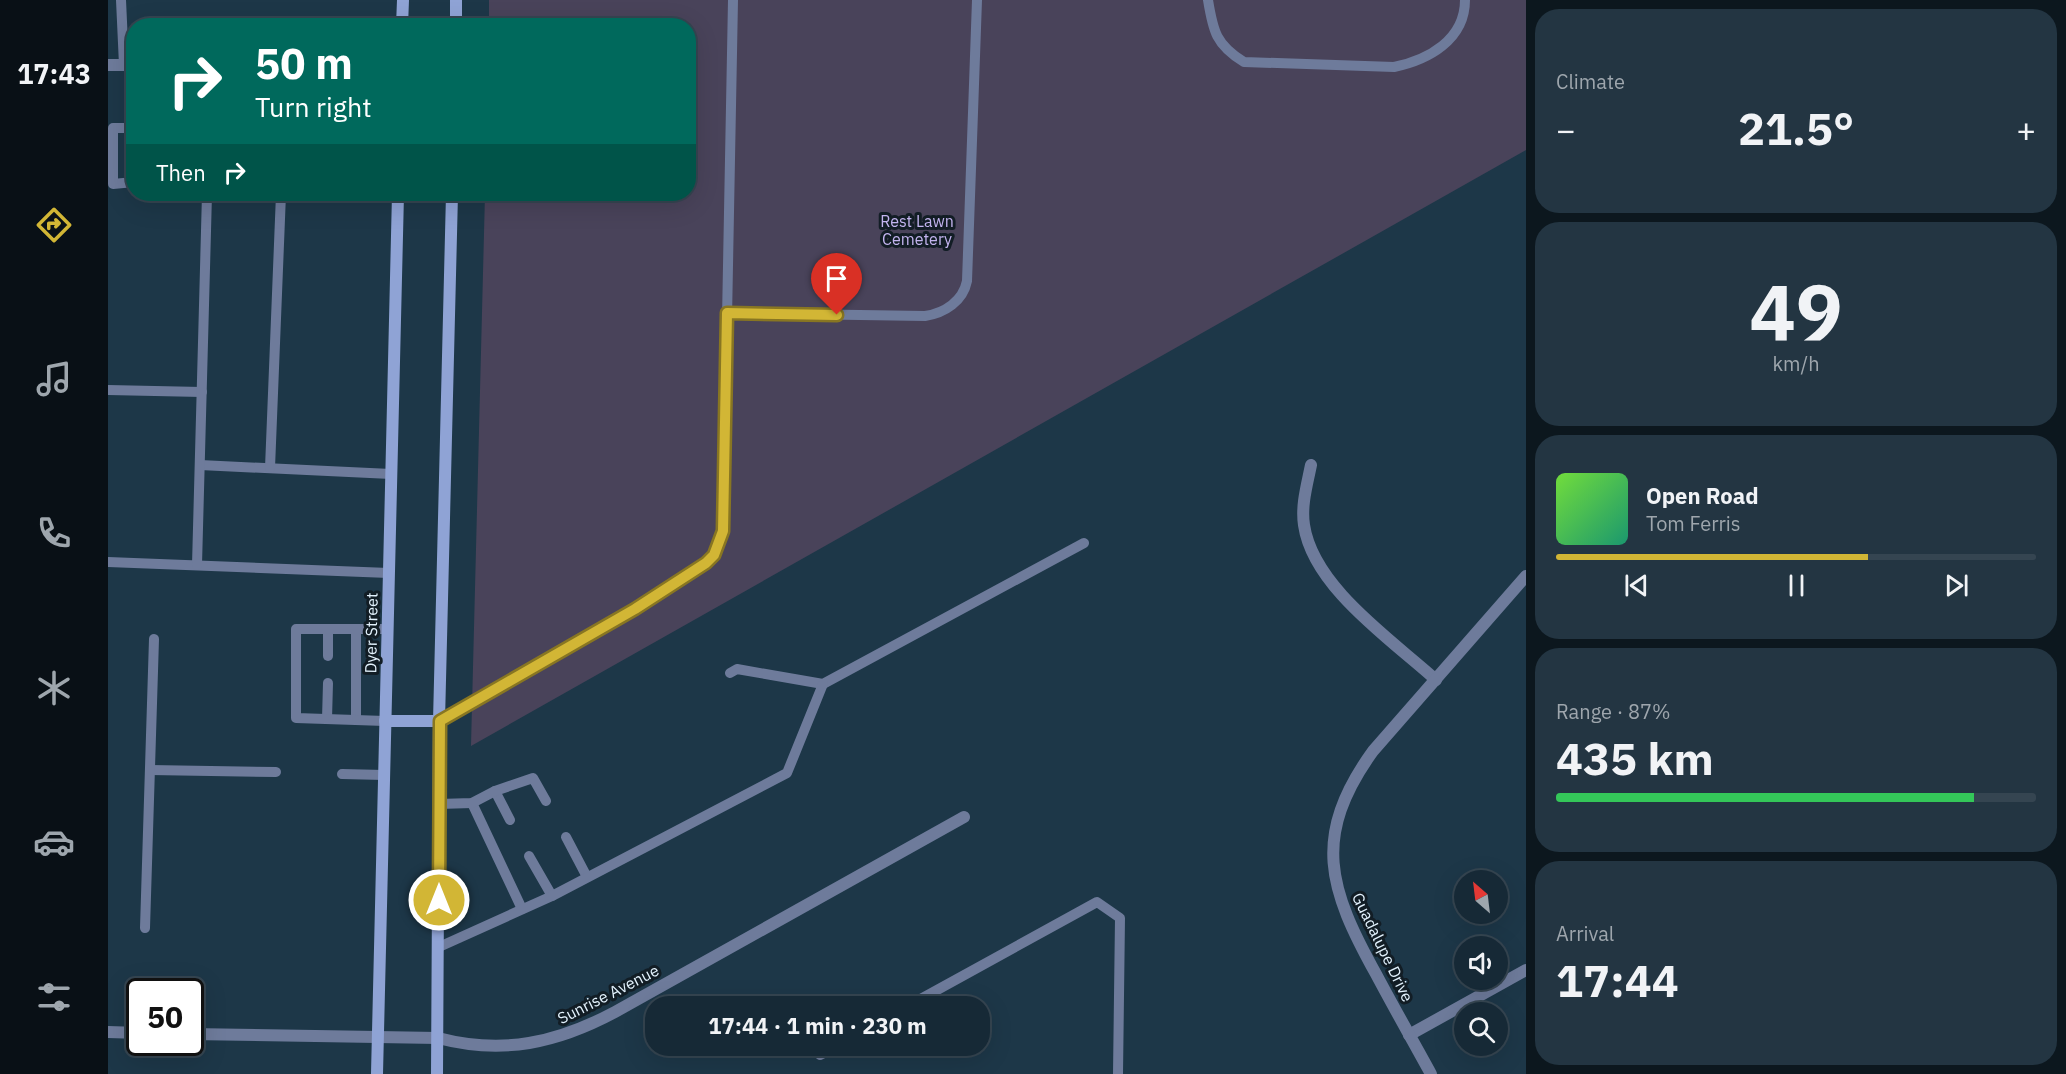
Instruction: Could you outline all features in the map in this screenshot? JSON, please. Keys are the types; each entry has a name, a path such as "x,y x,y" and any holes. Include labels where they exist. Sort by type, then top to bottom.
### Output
{"main road":[{"path":"402,18 403,0"},
{"path":"456,0 456,18"},
{"name":"Dyer Street","path":"376,1074 398,201"},
{"path":"437,1074 440,721 452,201"},
{"path":"385,721 440,721"}],"street":[{"path":"108,65 126,65"},
{"path":"1311,465 1303,502 1304,524 1309,545 1323,572 1342,595 1436,680"},
{"name":"Guadalupe Drive","path":"1431,1074 1341,904 1333,858 1337,826 1355,777 1373,751 1526,576"},
{"name":"Sunrise Avenue","path":"204,1034 438,1038 467,1046 510,1046 570,1034 615,1012 964,817"},
{"path":"1409,1035 1526,970"},
{"path":"108,1032 126,1032"}],"lane":[{"path":"121,0 126,41"},
{"path":"440,721 635,609 706,563 714,555 723,531 734,0"},
{"path":"727,313 926,316 947,309 958,300 967,281 977,0"},
{"path":"1208,0 1217,39 1228,52 1244,62 1394,67 1410,64 1433,53 1452,37 1460,26 1465,0"},
{"path":"126,128 113,128 112,165 113,184 126,183"},
{"path":"197,565 207,201"},
{"path":"270,468 281,201"},
{"path":"108,390 202,392"},
{"path":"200,465 391,474"},
{"path":"730,673 737,669 824,684 1084,543"},
{"path":"108,562 389,573"},
{"path":"385,721 296,718 296,629 388,629"},
{"path":"328,629 328,656"},
{"path":"356,629 356,720"},
{"path":"145,928 154,639"},
{"path":"327,719 328,683"},
{"path":"439,947 552,896 787,773 824,684"},
{"path":"150,770 276,772"},
{"path":"342,774 384,775"},
{"path":"439,804 472,803 495,791 537,776 546,801"},
{"path":"495,791 510,820"},
{"path":"472,803 522,909"},
{"path":"566,837 587,877"},
{"path":"529,856 552,896"},
{"path":"927,996 1098,902 1120,918 1118,1074"}],"green space":[{"name":"Rest Lawn Cemetery","path":"489,0 1526,0 1526,150 471,746 485,201 696,201 696,18 489,18"}],"route":[{"path":"439,900 440,721 635,609 706,563 714,555 723,531 727,313 837,315"}]}
